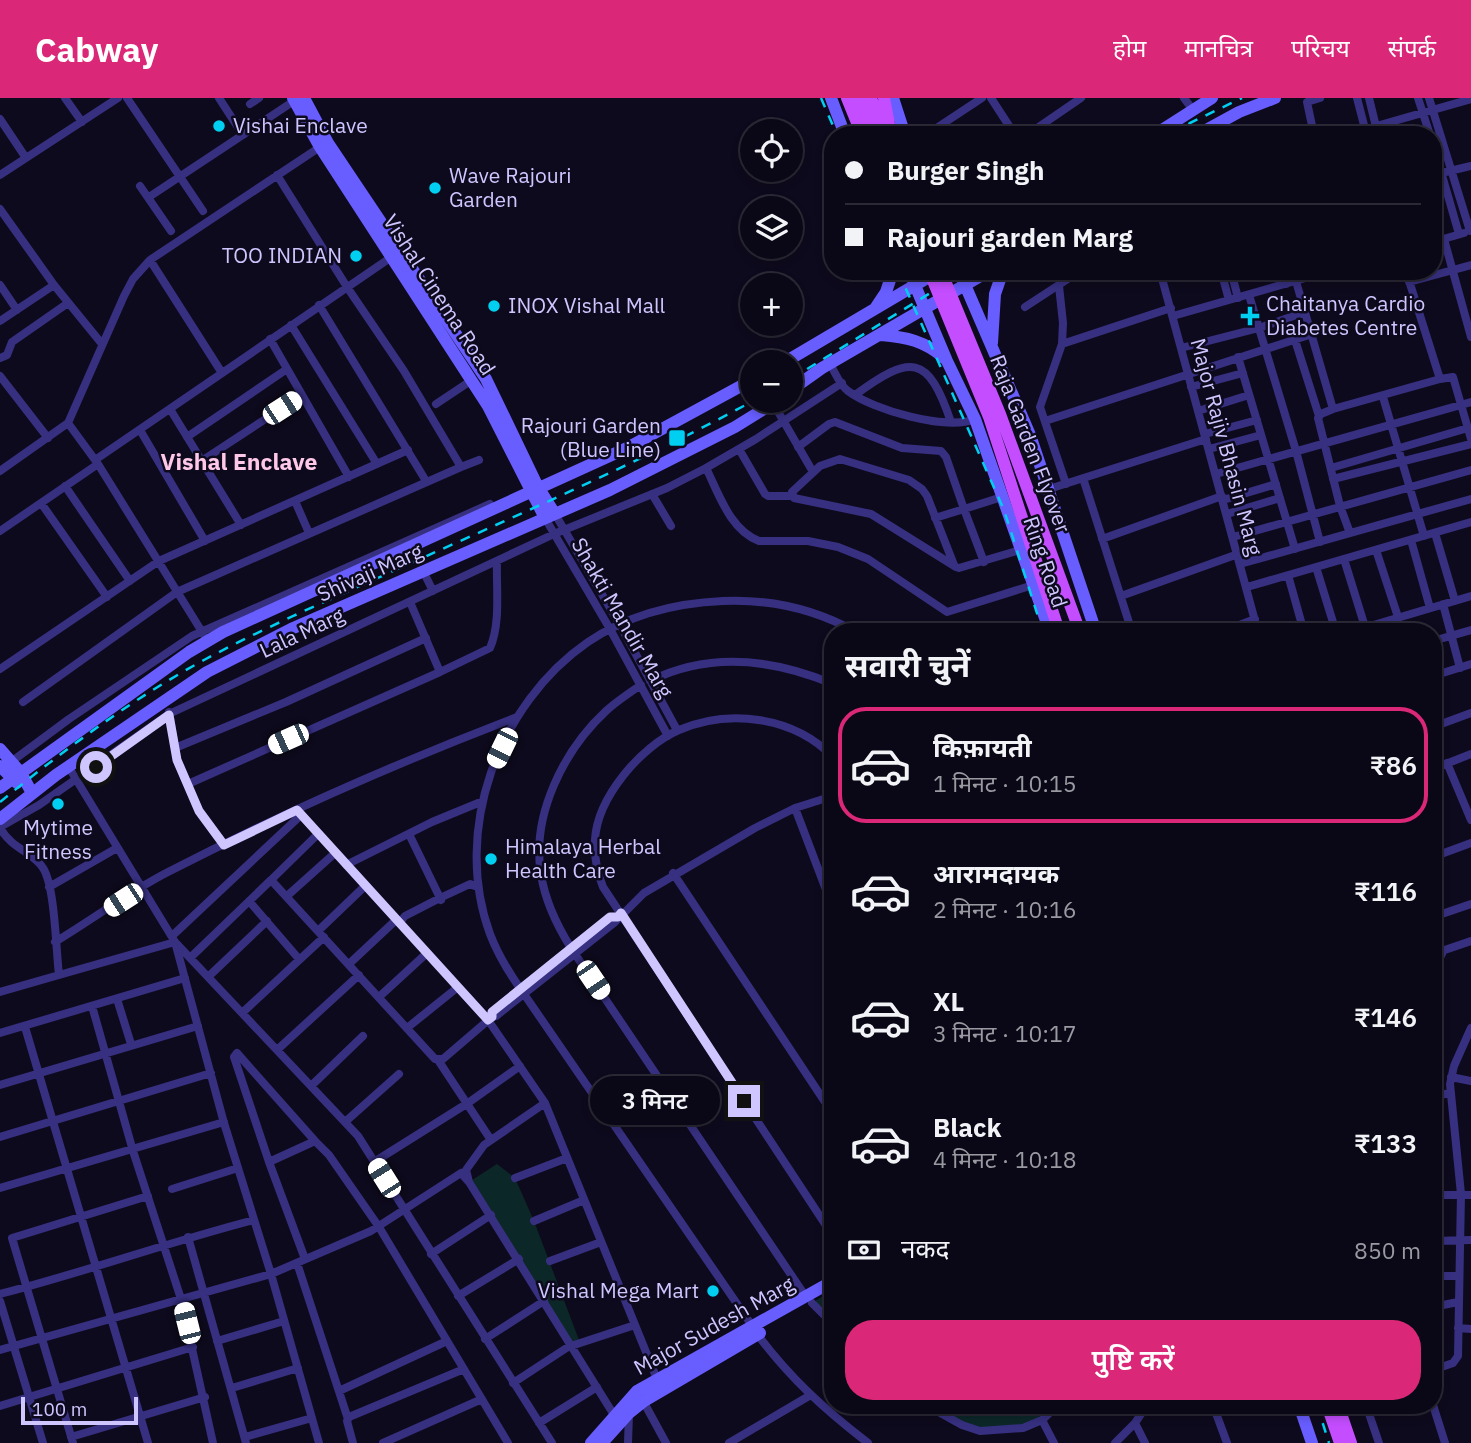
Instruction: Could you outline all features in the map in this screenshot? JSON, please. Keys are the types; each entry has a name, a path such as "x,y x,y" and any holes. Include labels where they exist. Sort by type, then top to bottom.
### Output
{"main road":[{"path":"831,98 842,126"},
{"path":"847,98 858,126"},
{"path":"859,98 870,126"},
{"path":"871,98 882,126"},
{"path":"884,98 889,126"},
{"path":"892,98 902,126"},
{"path":"1168,126 1212,98"},
{"path":"1213,126 1239,112 1275,98"},
{"name":"Vishal Cinema Road","path":"297,99 395,255 466,358 494,391 534,489"},
{"path":"874,310 886,292 890,280"},
{"name":"Ring Road","path":"913,280 975,419 1032,585 1049,623"},
{"path":"803,351 925,280"},
{"name":"Raja Garden Flyover","path":"933,280 989,417 1050,623"},
{"name":"Raja Garden Flyover","path":"944,280 1000,414 1077,623"},
{"name":"Ring Road","path":"962,280 1017,402 1093,623"},
{"path":"803,382 976,280"},
{"path":"992,349 995,294 1000,280"},
{"path":"880,335 917,340 931,346 947,360"},
{"name":"Vishal Cinema Road","path":"466,358 472,380 534,489 555,514"},
{"name":"Shivaji Marg","path":"0,788 189,652 205,636 627,448 740,387"},
{"path":"975,419 978,402 989,394 1007,394 1017,402"},
{"name":"Shivaji Marg","path":"0,819 68,766 207,672 291,629 610,490 757,413"},
{"path":"0,748 5,764 32,793"},
{"name":"Major Sudesh Marg","path":"809,1300 824,1288"},
{"name":"Major Sudesh Marg","path":"591,1443 614,1415 640,1396 824,1294"},
{"name":"Major Sudesh Marg","path":"602,1443 629,1413 640,1396"},
{"path":"1302,1414 1312,1443"},
{"path":"1330,1414 1340,1443"},
{"path":"1341,1414 1351,1443"}],"street":[{"path":"65,98 82,122"},
{"path":"127,98 202,211"},
{"path":"219,98 243,135"},
{"path":"250,104 259,98"},
{"path":"940,126 982,98"},
{"path":"991,98 1009,126"},
{"path":"1040,126 1081,98"},
{"path":"1184,98 1192,110"},
{"path":"1312,126 1307,102 1320,98"},
{"path":"1357,98 1370,126"},
{"path":"1369,98 1372,126"},
{"path":"1418,98 1427,111 1432,126"},
{"path":"1429,98 1429,126"},
{"path":"0,175 115,99"},
{"path":"149,197 297,99"},
{"path":"1386,126 1471,99"},
{"path":"0,119 26,158"},
{"path":"0,471 68,423 133,279 150,260 324,145"},
{"path":"1442,157 1470,231 1444,239 1471,337"},
{"path":"1442,162 1447,172 1459,234"},
{"path":"1442,173 1471,166"},
{"path":"277,176 347,287 404,370 461,467"},
{"path":"140,186 171,231"},
{"path":"1,212 54,285 102,344"},
{"path":"0,531 139,430 395,255"},
{"path":"150,260 222,373"},
{"path":"1442,274 1471,265"},
{"path":"1025,307 1067,280"},
{"name":"Major Rajiv Bhasin Marg","path":"1163,280 1256,623"},
{"path":"1225,280 1233,299"},
{"path":"1232,280 1233,299"},
{"path":"1285,280 1286,284"},
{"path":"1062,344 1172,312 1249,295 1299,280"},
{"path":"1417,280 1409,282 1440,380"},
{"path":"1296,281 1333,409"},
{"path":"0,285 17,310"},
{"path":"0,321 54,285"},
{"path":"1059,286 1062,344 1041,402 1066,484"},
{"path":"1249,295 1320,542"},
{"path":"0,358 7,355 12,342 68,303"},
{"path":"319,305 426,481"},
{"path":"1181,348 1259,328 1305,312"},
{"path":"290,325 377,464"},
{"path":"1045,421 1312,334"},
{"path":"270,340 349,477"},
{"path":"1295,340 1319,416 1340,506 1350,533"},
{"path":"1238,357 1295,548"},
{"path":"830,364 846,390 876,405 912,416 951,422 963,423 975,419"},
{"path":"855,395 890,371 914,366 923,370 939,388 951,422"},
{"path":"187,437 287,369"},
{"path":"1192,387 1243,373"},
{"path":"0,376 48,439"},
{"path":"1319,416 1333,409 1453,376 1471,441 1403,463 1333,479"},
{"path":"436,404 472,380"},
{"name":"Lala Marg","path":"0,828 77,780 169,715 554,534 652,494 706,468 842,383"},
{"path":"203,460 302,395"},
{"path":"1198,411 1249,396"},
{"path":"1384,397 1424,536"},
{"path":"1216,474 1471,402"},
{"path":"170,409 241,525"},
{"path":"780,413 813,472"},
{"path":"1049,489 1257,420"},
{"path":"798,447 835,422 902,448 941,452 946,457 984,562"},
{"path":"5,764 166,652 205,636 97,462 68,423"},
{"path":"1331,468 1468,428"},
{"path":"139,430 205,541"},
{"path":"1209,449 1261,435"},
{"path":"739,449 768,496 792,496 871,514 954,565 964,568 1020,550"},
{"path":"0,669 159,561 408,450"},
{"path":"792,496 792,492 813,472 840,459 909,480 927,496 954,565"},
{"path":"23,702 177,592 479,460"},
{"path":"706,468 734,521 751,538 759,541 822,542 838,547 868,559 947,612 1032,585"},
{"path":"1233,537 1471,470"},
{"path":"1083,478 1129,623"},
{"path":"1102,539 1222,498 1276,484"},
{"path":"65,486 130,581"},
{"path":"652,494 671,526"},
{"path":"935,518 1002,496"},
{"path":"1227,514 1280,498"},
{"path":"1240,564 1471,499"},
{"path":"295,500 310,533"},
{"path":"41,503 107,597"},
{"path":"555,514 574,526"},
{"path":"555,514 677,730"},
{"name":"Shakti Mandir Marg","path":"555,514 554,534 668,736"},
{"path":"1247,587 1469,523 1471,535"},
{"path":"1435,533 1455,600"},
{"path":"1411,540 1430,608"},
{"path":"1376,550 1398,617"},
{"path":"1121,596 1238,554"},
{"path":"1344,559 1356,623"},
{"path":"188,784 490,648 496,609 497,561"},
{"path":"1316,567 1333,623"},
{"path":"423,571 433,591"},
{"path":"1288,575 1301,623"},
{"path":"1379,623 1471,596"},
{"path":"824,1407 778,1362 755,1331 522,991 491,935 477,885 477,845 483,801 495,763 518,717 544,681 588,642 610,629 650,612 699,603 761,601 790,606 833,623"},
{"path":"410,602 440,672"},
{"path":"1443,604 1460,668"},
{"path":"1245,623 1255,619"},
{"path":"1442,638 1471,630"},
{"path":"175,748 286,702 426,638"},
{"path":"650,681 680,668 703,663 751,662 780,666 824,681"},
{"path":"1442,673 1471,664"},
{"path":"641,685 607,710 588,730 568,758 545,811 540,871 547,901 557,925 573,950 809,1300 824,1315"},
{"path":"167,699 177,760 199,811 224,845"},
{"path":"1442,724 1471,713"},
{"path":"55,942 141,888 224,845 518,717"},
{"path":"824,749 808,736 766,722 728,718 677,730 630,767 607,801 598,821 595,839 598,874 620,915 824,1222"},
{"path":"1442,765 1471,754"},
{"path":"1447,763 1471,820"},
{"path":"68,766 174,939 358,1136 552,1443"},
{"path":"32,793 39,805"},
{"path":"438,1060 443,1059 490,1018 492,1012 573,950 615,922 644,893 673,873 795,808 824,799"},
{"path":"346,865 483,801"},
{"path":"795,808 824,884"},
{"path":"299,813 490,1018 545,1103 660,1385"},
{"path":"0,992 174,939 299,813"},
{"path":"0,828 16,848 42,866 49,887 59,975"},
{"path":"190,958 318,834"},
{"path":"409,834 441,901"},
{"path":"1442,857 1471,846"},
{"path":"49,887 117,848"},
{"path":"287,896 335,853"},
{"path":"673,873 824,1100"},
{"path":"271,880 438,1060 491,1140"},
{"path":"349,964 405,916 441,901 470,884 477,885"},
{"path":"242,1013 299,959 365,886"},
{"path":"249,901 299,959"},
{"path":"1442,914 1471,904"},
{"path":"208,977 267,921"},
{"path":"174,939 224,1122 271,1273 319,1443"},
{"path":"1442,954 1444,950 1471,941"},
{"path":"379,997 427,953"},
{"path":"277,1050 359,975"},
{"path":"0,1033 185,978"},
{"path":"407,1028 458,986"},
{"path":"117,999 131,1044"},
{"path":"92,1006 118,1102 181,1299 205,1397 213,1443"},
{"path":"0,1085 198,1026"},
{"path":"26,1027 148,1443"},
{"path":"1442,1366 1457,1360 1458,1328 1461,1194 1451,1077 1471,1028"},
{"path":"311,1086 363,1036"},
{"path":"353,1443 301,1261 234,1057 237,1053 329,1155 379,1227 508,1443"},
{"path":"374,1162 468,1103 520,1066"},
{"path":"0,1137 211,1073"},
{"path":"345,1122 398,1074"},
{"path":"1451,1077 1471,1081"},
{"path":"1442,1094 1451,1093"},
{"path":"469,1182 466,1170 491,1140 545,1103"},
{"path":"0,1188 224,1122"},
{"path":"270,1162 316,1140"},
{"path":"515,1178 567,1158"},
{"path":"172,1189 238,1168"},
{"path":"0,1350 271,1273 379,1227 461,1173 491,1214 614,1415"},
{"path":"1442,1195 1471,1195"},
{"path":"148,1196 12,1238 72,1440 205,1397"},
{"path":"534,1221 584,1200"},
{"path":"431,1254 491,1214"},
{"path":"0,1294 188,1237 254,1220"},
{"path":"188,1237 245,1440 312,1418"},
{"path":"1442,1240 1471,1240"},
{"path":"550,1261 601,1242"},
{"path":"458,1296 519,1259"},
{"path":"1442,1276 1459,1276"},
{"path":"0,1301 43,1443"},
{"path":"485,1339 544,1301"},
{"path":"1442,1305 1458,1302"},
{"path":"217,1341 284,1321"},
{"path":"513,1382 561,1350 635,1325"},
{"path":"1458,1328 1471,1329"},
{"path":"339,1391 447,1341"},
{"path":"0,1406 193,1347"},
{"path":"232,1388 298,1368"},
{"path":"348,1419 464,1369"},
{"path":"539,1423 597,1387"},
{"path":"640,1396 666,1443"},
{"path":"731,1443 810,1396"},
{"path":"383,1443 482,1399"},
{"path":"628,1443 629,1413"},
{"path":"832,1414 868,1443"},
{"path":"942,1414 980,1431 1023,1428 1042,1420 1048,1414"},
{"path":"1115,1443 1141,1414"},
{"path":"1216,1414 1227,1443"},
{"path":"1369,1414 1379,1443"},
{"path":"1436,1414 1445,1443"},
{"path":"1042,1420 1055,1443"},
{"path":"1135,1423 1145,1443"}],"green space":[{"path":"497,1164 515,1178 534,1221 579,1340 572,1346 469,1182"},
{"path":"824,1296 824,1315 812,1303"},
{"path":"945,1414 1044,1414 1023,1428 980,1431"}],"railway":[{"path":"821,98 833,126"},
{"path":"1186,126 1242,98"},
{"path":"902,280 1004,510 1040,623"},
{"path":"803,372 951,280"},
{"path":"0,802 99,726 204,660 287,619 611,472 740,408"},
{"path":"1320,1414 1329,1443"}],"place":[{"name":"Vishai Enclave","path":"219,126"},
{"name":"Wave Rajouri Garden","path":"435,188"},
{"name":"TOO INDIAN","path":"356,256"},
{"name":"INOX Vishal Mall","path":"494,306"},
{"name":"Chaitanya Cardio Diabetes Centre","path":"1250,316"},
{"name":"Rajouri Garden (Blue Line)","path":"677,438"},
{"name":"Mytime Fitness","path":"58,804"},
{"name":"Himalaya Herbal Health Care","path":"491,859"},
{"name":"Vishal Mega Mart","path":"713,1291"}],"district":[{"name":"Vishal Enclave","path":"239,462"}],"route":[{"path":"96,767 169,715 177,760 199,811 224,845 297,810 488,1020 492,1017 492,1012 520,988 610,917 618,917 621,913 744,1101"}]}
